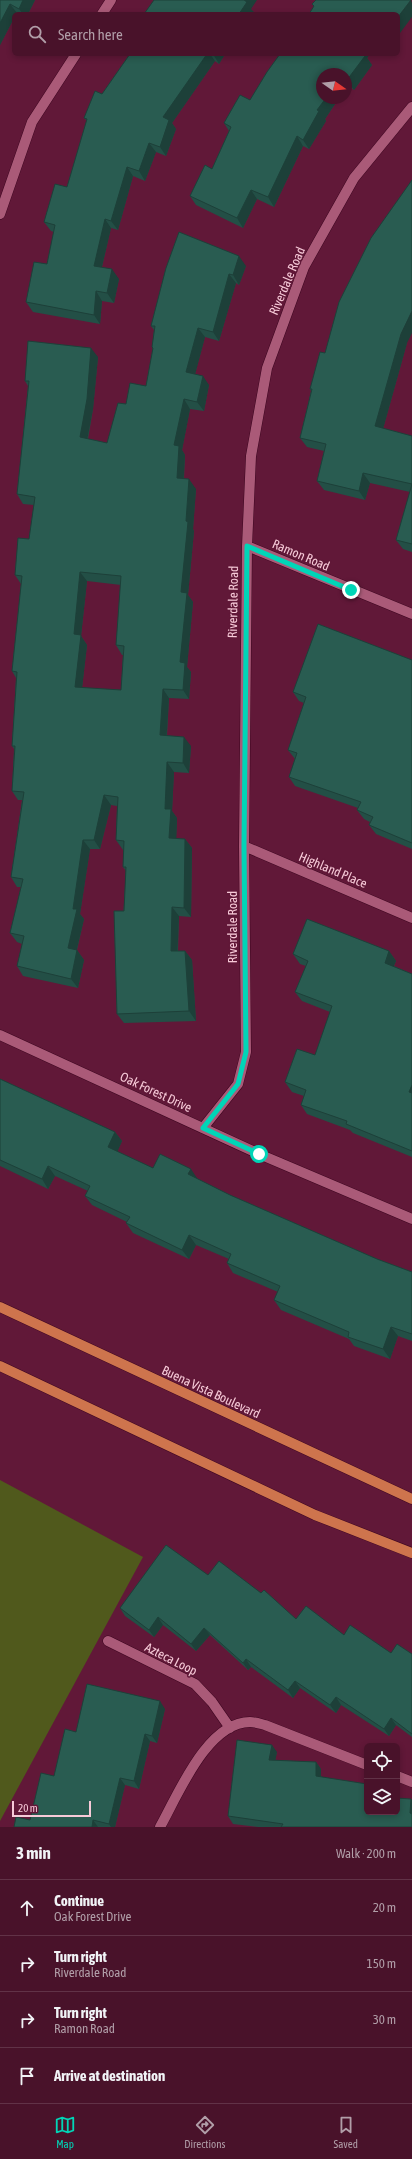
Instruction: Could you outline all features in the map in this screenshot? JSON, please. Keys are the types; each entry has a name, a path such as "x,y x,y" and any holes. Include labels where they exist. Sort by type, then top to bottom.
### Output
{"main road":[{"name":"Buena Vista Boulevard","path":"0,1307 412,1499"},
{"path":"0,1366 315,1515 412,1553"}],"street":[{"path":"103,12 111,0"},
{"path":"0,214 32,122 75,56"},
{"name":"Riverdale Road","path":"203,1128 238,1084 246,1052 244,846 247,546 251,456 267,368 304,267 354,178 412,106"},
{"name":"Ramon Road","path":"247,546 412,614"},
{"name":"Highland Place","path":"244,846 412,918"},
{"name":"Oak Forest Drive","path":"0,1035 259,1154 412,1219"},
{"name":"Azteca Loop","path":"108,1641 195,1684 212,1702 230,1728"},
{"path":"160,1827 197,1761 209,1744 230,1728 250,1722 265,1724 364,1763"},
{"path":"400,1777 412,1782"}],"green space":[{"path":"0,1480 143,1557 0,1821"}],"building":[{"path":"0,0 23,0 19,9 10,4 0,23"},
{"path":"154,0 244,0 247,2 240,12 145,12"},
{"path":"316,0 411,0 400,14 400,12 310,12 314,6 312,4"},
{"path":"129,56 206,56 163,117 169,120 160,147 149,143 139,171 127,167 111,221 105,219 94,266 112,269 107,293 96,291 94,315 26,302 34,262 47,264 55,225 44,222 55,184 67,187 87,119 84,118 95,91 102,94"},
{"path":"279,56 365,56 352,73 352,68 316,68 316,104 322,104 317,110 319,111 303,140 297,136 268,197 251,190 237,218 190,196 205,165 212,169 231,127 224,123 240,95 250,100"},
{"path":"412,180 412,311 401,334 375,426 412,436 412,484 363,473 359,491 317,481 326,444 300,438 312,389 310,389 320,352 325,353 339,302 371,238"},
{"path":"179,232 239,256 233,275 229,274 213,332 198,328 186,372 203,376 197,402 184,399 174,445 179,446 177,478 189,479 186,521 188,522 181,592 187,593 180,662 185,663 183,690 163,689 160,735 184,737 183,763 167,762 165,809 171,809 169,838 185,839 184,908 172,907 171,951 185,951 189,1011 117,1014 114,911 124,911 126,867 123,867 124,841 116,840 118,797 104,795 94,840 83,840 73,909 77,909 68,948 77,950 71,979 17,966 24,936 10,933 23,879 11,877 24,792 12,791 15,746 12,746 17,672 12,671 22,576 15,575 18,538 29,539 35,497 17,494 29,381 25,381 28,341 91,348 87,399 80,437 107,443 118,403 126,404 130,383 146,386 153,348 155,326 151,326 166,268","holes":["80,572 121,576 116,645 124,646 121,690 75,687 81,635 74,634"]},
{"path":"412,484 412,544 396,540"},
{"path":"318,624 412,660 412,843 369,825 373,817 357,810 361,802 289,777 297,753 288,750 306,697 293,692"},
{"path":"307,919 389,951 385,963 412,974 412,1085 409,1092 412,1093 412,1151 346,1124 347,1121 301,1105 306,1090 285,1082 297,1049 315,1055 332,1006 295,992 308,961 293,954"},
{"path":"0,1079 115,1132 108,1147 153,1168 160,1154 191,1169 188,1174 230,1195 377,1259 412,1272 412,1334 391,1327 383,1349 348,1337 349,1332 274,1300 280,1286 227,1263 231,1254 189,1235 182,1250 126,1223 130,1217 85,1196 90,1186 48,1166 42,1179 0,1160"},
{"path":"166,1545 208,1575 219,1561 261,1593 264,1590 296,1619 306,1606 344,1635 350,1625 391,1653 397,1644 412,1654 412,1734 391,1718 384,1729 336,1697 330,1705 295,1681 288,1690 246,1659 243,1663 204,1628 191,1644 158,1617 149,1630 120,1608"},
{"path":"87,1684 160,1701 152,1736 145,1734 134,1781 120,1778 109,1824 93,1820 92,1827 14,1827 16,1817 30,1820 41,1773 54,1776 65,1729 76,1732"},
{"path":"237,1740 272,1745 269,1760 316,1762 316,1776 364,1784 364,1815 400,1815 400,1798 411,1799 410,1813 412,1814 412,1827 281,1827 283,1824 228,1816"}],"route":[{"path":"259,1154 203,1128 238,1084 246,1052 244,846 247,546 351,590"}]}
